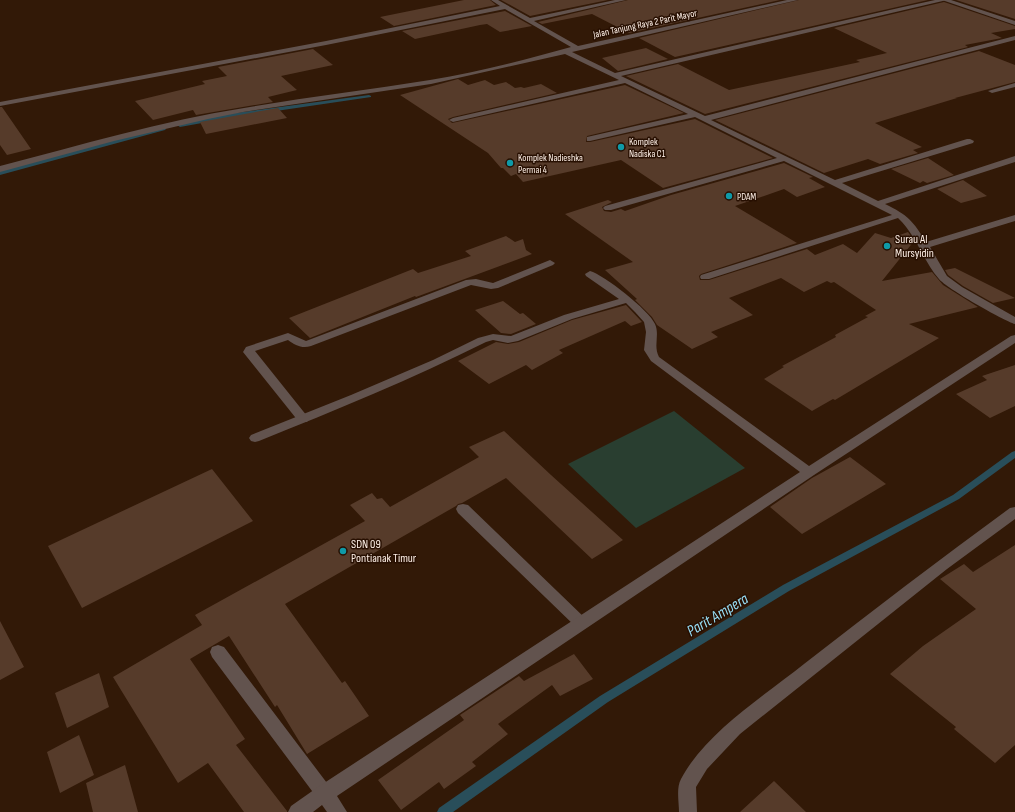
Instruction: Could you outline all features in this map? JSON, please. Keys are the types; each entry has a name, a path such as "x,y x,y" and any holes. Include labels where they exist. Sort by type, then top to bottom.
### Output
{"street":[{"path":"494,0 577,48"},
{"path":"529,20 623,0"},
{"name":"Jalan Tanjung Raya 2 Parit Mayor","path":"0,169 112,139 215,115 424,83 542,58 577,48 795,0"},
{"path":"614,75 945,0 1015,23"},
{"path":"0,104 326,43 505,6"},
{"path":"704,119 1015,38"},
{"path":"567,52 900,215 910,224 943,278 1015,320"},
{"path":"453,120 626,81"},
{"path":"992,91 1015,84"},
{"path":"590,139 695,115"},
{"path":"835,183 970,141"},
{"path":"608,208 783,158"},
{"path":"877,204 1015,159"},
{"path":"704,277 900,215"},
{"path":"924,246 1015,218"},
{"path":"303,419 249,352 250,349 288,336 299,343 307,344 470,282 478,282 494,286 550,263"},
{"path":"590,274 644,314 650,323 650,350 655,359 809,472"},
{"path":"255,438 430,365 482,340 493,337 508,340 514,339 568,317 626,300"},
{"path":"297,812 809,472 1015,338"},
{"path":"463,509 581,623"},
{"path":"688,812 687,785 700,763 734,729 942,565 1015,512"},
{"path":"218,652 338,812"}],"green space":[{"path":"674,411 745,468 636,528 568,464"}],"building":[{"path":"464,0 490,0 496,5 394,26 380,17"},
{"path":"501,0 608,0 530,16"},
{"path":"628,0 780,0 629,33 592,14 542,24 538,22"},
{"path":"799,0 928,0 675,57 639,38"},
{"path":"956,0 1015,0 1015,19"},
{"path":"944,2 1015,26 1015,29 991,33 1002,38 965,45 968,47 705,114 626,76 678,64 729,90 860,62 856,60 887,53 834,28"},
{"path":"505,11 532,26 500,32 487,24 415,39 402,31"},
{"path":"646,48 668,59 618,71 602,58"},
{"path":"313,49 333,65 281,76 297,90 268,97 273,102 196,115 193,110 153,120 135,101 205,84 202,81 227,76 218,67"},
{"path":"979,51 1015,65 1015,82 955,98 957,98 875,123 922,147 913,150 918,153 880,164 868,159 824,173 715,120"},
{"path":"458,79 468,85 485,80 494,85 506,82 515,88 524,88 541,84 557,93 448,119 452,123 625,85 684,113 587,136 586,142 695,119 773,158 663,188 621,160 523,182 516,174 511,176 503,168 501,168 488,153 400,95"},
{"path":"0,107 2,107 31,149 7,155 0,145"},
{"path":"278,108 287,118 206,134 200,122"},
{"path":"928,158 954,175 927,183 923,181 920,183 891,169"},
{"path":"784,163 813,177 809,178 825,187 797,197 784,189 735,206 797,243 701,274 699,276 700,280 709,280 807,249 815,255 843,244 857,253 875,233 891,238 908,232 914,241 882,281 932,272 943,285 978,307 909,324 939,338 835,400 833,399 812,411 764,379 784,367 782,366 836,337 835,335 868,317 865,316 876,310 834,282 831,283 827,281 804,292 781,278 729,298 753,315 711,332 718,337 692,349 657,325 652,317 635,300 637,299 605,270 633,262 565,214 608,200 612,202 602,207 604,211 611,212 621,209 625,211 671,195"},
{"path":"963,180 987,196 961,203 937,189"},
{"path":"506,236 515,242 523,239 526,250 532,254 416,297 415,296 310,338 289,318 413,269 418,273 471,256 465,251"},
{"path":"955,268 1015,298 993,303 963,286 948,275 945,270"},
{"path":"503,301 520,314 523,313 536,324 511,334 501,333 475,310"},
{"path":"626,305 642,322 631,326 625,321 559,350 563,353 532,370 526,365 489,384 458,361 496,342 508,344 519,342 572,320"},
{"path":"1015,365 1015,406 990,418 956,394 987,380 982,376"},
{"path":"504,431 623,540 592,559 506,478 458,504 285,604 342,683 345,681 369,716 307,754 277,705 275,707 229,636 190,659 245,739 236,745 287,812 244,812 208,763 178,783 113,677 202,625 195,615 365,521 350,505 372,493 377,499 382,498 390,507 479,457 469,447"},
{"path":"850,457 886,484 802,534 770,507 812,478"},
{"path":"212,469 253,521 82,608 48,546"},
{"path":"1015,545 1015,745 995,763 954,729 956,727 890,674 923,646 976,609 940,579 964,564 973,572"},
{"path":"0,621 24,667 0,680"},
{"path":"574,654 593,679 560,696 552,685 498,724 508,734 472,762 476,766 444,789 439,782 401,810 378,780 464,720 460,715 519,676 524,681"},
{"path":"99,673 109,707 67,728 55,693"},
{"path":"79,735 94,775 60,793 47,752"},
{"path":"125,765 138,812 93,812 86,783"},
{"path":"774,781 806,812 740,812"}],"waterway":[{"path":"180,125 235,115 369,96"},
{"path":"0,173 163,129"},
{"name":"Parit Ampera","path":"443,812 604,699 786,588 956,497 1015,454"}],"place":[{"name":"Komplek Nadiska C1","path":"621,147"},
{"name":"Komplek Nadieshka Permai 4","path":"510,163"},
{"name":"PDAM","path":"729,196"},
{"name":"Surau Al Mursyidin","path":"887,246"},
{"name":"SDN 09 Pontianak Timur","path":"343,551"}]}
